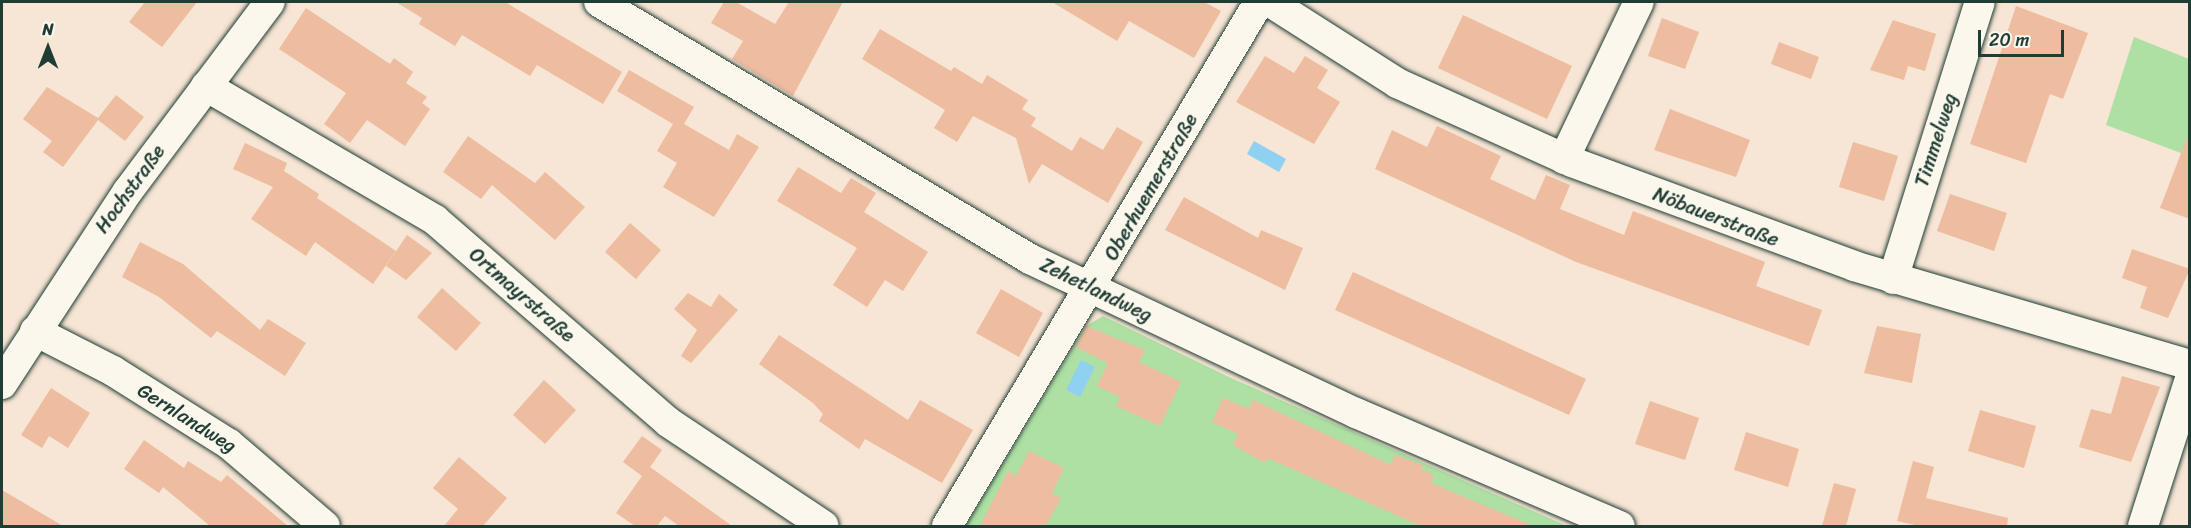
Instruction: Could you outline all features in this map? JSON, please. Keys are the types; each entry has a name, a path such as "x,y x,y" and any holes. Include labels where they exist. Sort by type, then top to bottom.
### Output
{"street":[{"name":"Hochstraße","path":"2,384 34,331 206,86 270,2"},
{"name":"Zehetlandweg","path":"599,2 1030,259 1373,421 1620,526"},
{"name":"Oberhuemerstraße","path":"947,526 1091,289 1259,2"},
{"name":"Nöbauerstraße","path":"1270,2 1397,83 1564,159 1893,279 2190,365"},
{"path":"1564,159 1639,2"},
{"name":"Timmelweg","path":"1893,279 1980,2"},
{"name":"Ortmayrstraße","path":"206,86 435,220 668,422 824,526"},
{"name":"Gernlandweg","path":"34,331 113,371 229,444 325,526"},
{"path":"2143,526 2190,379"}],"green space":[{"path":"2134,37 2189,59 2189,156 2106,125"},
{"path":"1103,316 1231,378 1567,526 966,526 1086,326"}],"water":[{"path":"1254,141 1286,159 1279,172 1247,154"},
{"path":"1081,360 1095,367 1080,397 1066,390"}],"building":[{"path":"145,2 197,2 162,47 129,22"},
{"path":"396,2 505,2 622,72 603,104 537,65 530,76 462,35 455,46 419,24 422,18"},
{"path":"724,2 736,2 775,24 789,2 843,2 793,96 732,59 743,41 711,23"},
{"path":"1052,2 1204,2 1221,11 1194,58 1129,21 1117,41"},
{"path":"2016,6 2088,33 2063,99 2050,94 2026,163 1970,144"},
{"path":"306,8 390,64 394,58 413,72 406,83 427,97 422,103 430,109 405,146 367,120 350,143 324,124 346,93 279,49"},
{"path":"1463,15 1572,66 1547,119 1438,68"},
{"path":"1662,18 1699,32 1685,69 1648,56"},
{"path":"1893,20 1936,34 1925,71 1908,66 1904,80 1870,70"},
{"path":"880,29 951,71 954,67 982,84 987,75 1028,100 1022,109 1036,118 1031,126 1072,151 1080,137 1103,150 1117,127 1143,142 1108,203 1042,164 1029,184 1016,138 973,116 957,142 934,128 945,110 862,59"},
{"path":"1779,42 1819,57 1811,79 1771,64"},
{"path":"1265,56 1294,73 1305,56 1328,70 1317,88 1340,102 1314,144 1236,102"},
{"path":"629,70 694,107 684,124 729,150 737,134 759,147 714,217 663,187 677,163 657,151 673,124 617,91"},
{"path":"47,87 98,118 116,95 144,117 125,141 98,120 63,167 43,152 52,141 23,119"},
{"path":"1670,109 1750,140 1736,177 1654,150"},
{"path":"1437,126 1501,156 1490,179 1535,200 1546,175 1570,185 1560,209 1624,235 1633,211 1765,262 1756,286 1822,310 1809,346 1576,262 1375,169 1392,130 1427,147"},
{"path":"2188,135 2190,135 2190,219 2160,208"},
{"path":"468,136 535,183 545,172 585,207 555,240 492,185 481,199 443,172"},
{"path":"1853,142 1898,156 1884,201 1839,187"},
{"path":"245,143 287,163 284,171 319,194 317,198 396,251 373,284 315,242 306,256 251,219 273,187 233,169"},
{"path":"798,167 841,193 851,178 876,193 864,212 928,252 903,291 885,280 867,307 833,285 857,248 777,201"},
{"path":"1950,194 2007,213 1994,251 1937,231"},
{"path":"1184,197 1258,238 1261,230 1303,248 1285,290 1165,230"},
{"path":"630,223 661,250 636,279 605,252"},
{"path":"407,235 432,253 406,280 386,266"},
{"path":"140,242 183,264 260,330 268,319 306,343 285,376 217,331 211,338 159,297 122,277"},
{"path":"2132,249 2190,269 2168,318 2140,308 2147,287 2122,278"},
{"path":"1353,272 1586,379 1569,415 1335,310"},
{"path":"442,288 481,323 456,351 417,317"},
{"path":"1001,289 1043,313 1019,357 976,333"},
{"path":"688,293 711,307 719,294 738,310 691,363 681,356 697,330 674,309"},
{"path":"1086,326 1145,350 1139,362 1181,382 1160,426 1116,406 1120,397 1097,386 1108,363 1076,347"},
{"path":"1877,326 1921,334 1912,383 1864,373"},
{"path":"779,335 908,420 920,400 973,430 942,483 865,439 859,449 819,421 823,414 813,403 759,364"},
{"path":"2122,376 2160,387 2131,462 2079,447 2091,409 2111,414"},
{"path":"544,380 576,410 545,444 513,415"},
{"path":"51,388 90,413 68,448 49,436 42,448 21,435"},
{"path":"1223,398 1249,409 1253,400 1391,465 1395,455 1423,465 1421,469 1434,475 1431,483 1533,526 1421,526 1267,458 1265,463 1233,445 1238,434 1212,422"},
{"path":"1650,401 1699,418 1685,460 1635,444"},
{"path":"1980,410 2036,426 2024,468 1968,451"},
{"path":"1746,432 1799,449 1788,487 1734,470"},
{"path":"642,436 662,450 650,467 732,526 679,526 665,516 657,526 635,526 616,513 642,476 623,462"},
{"path":"144,440 184,468 188,461 221,482 227,475 288,526 210,526 163,487 159,493 124,469"},
{"path":"1029,451 1064,468 1052,493 1061,498 1046,526 980,526 1008,471 1016,476"},
{"path":"459,457 507,498 483,526 444,526 458,509 433,488"},
{"path":"1913,461 1934,467 1926,498 2008,518 2007,526 1919,526 1897,521"},
{"path":"1834,483 1856,489 1846,526 1822,526"},
{"path":"2,490 63,526 2,526"}]}
